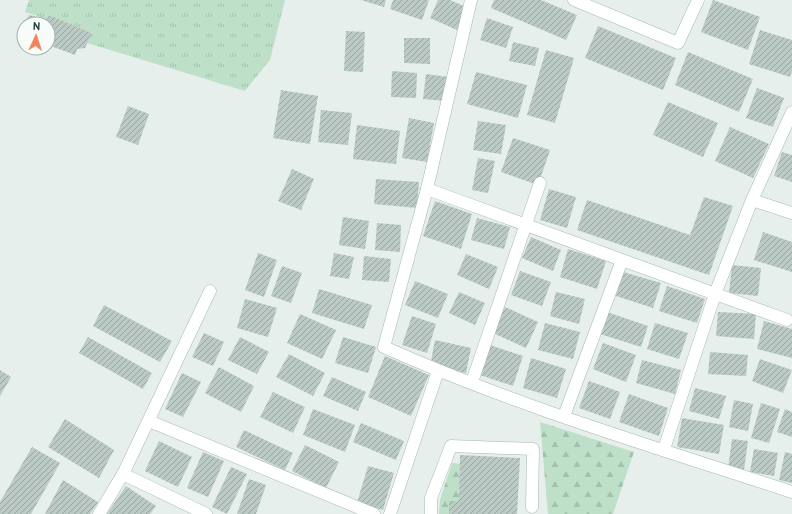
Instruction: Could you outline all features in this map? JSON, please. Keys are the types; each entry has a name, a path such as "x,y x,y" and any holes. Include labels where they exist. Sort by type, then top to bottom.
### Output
{"street":[{"path":"471,0 427,189 384,347 438,371 564,416 792,492"},
{"path":"574,0 678,43 698,0"},
{"path":"664,450 715,294 752,200 792,114"},
{"path":"472,382 524,224 540,183"},
{"path":"427,189 787,320"},
{"path":"752,200 792,213"},
{"path":"564,416 622,260"},
{"path":"98,514 123,474 210,291"},
{"path":"390,514 438,371"},
{"path":"149,421 374,514"},
{"path":"431,514 431,498 451,446 533,449 532,507"},
{"path":"123,474 206,514"}],"green space":[{"path":"29,0 285,0 270,60 245,91 87,43 92,33 56,18 56,16 38,16 25,12"},
{"path":"540,422 634,452 613,514 548,514"},
{"path":"452,463 512,469 514,514 439,514 440,500"}],"building":[{"path":"361,0 386,0 384,7"},
{"path":"393,0 429,0 422,20 390,9"},
{"path":"438,0 450,0 466,7 457,30 430,18"},
{"path":"494,0 541,0 577,15 566,40 491,8"},
{"path":"713,0 760,17 748,50 701,32"},
{"path":"56,18 92,33 85,48 77,49 75,55 56,48"},
{"path":"487,18 513,27 506,48 480,40"},
{"path":"598,26 676,58 663,90 585,58"},
{"path":"760,30 792,40 792,71 790,77 749,64"},
{"path":"346,31 365,32 363,72 344,71"},
{"path":"404,38 430,38 430,64 404,63"},
{"path":"513,42 539,48 535,66 509,61"},
{"path":"546,50 574,58 555,123 527,115"},
{"path":"688,52 753,79 739,112 675,85"},
{"path":"392,71 417,73 416,98 391,97"},
{"path":"476,72 527,85 518,118 467,104"},
{"path":"426,74 449,77 446,101 423,99"},
{"path":"757,88 784,98 773,127 746,118"},
{"path":"281,90 318,96 310,144 273,138"},
{"path":"668,102 718,123 703,157 653,135"},
{"path":"128,106 149,114 138,145 116,137"},
{"path":"321,110 352,113 348,145 318,142"},
{"path":"409,118 434,123 427,162 402,158"},
{"path":"478,121 506,125 501,154 473,150"},
{"path":"357,125 400,131 396,164 353,159"},
{"path":"730,127 769,144 753,178 715,161"},
{"path":"513,138 550,150 538,185 501,172"},
{"path":"782,152 792,155 792,182 774,176"},
{"path":"478,158 495,161 488,193 472,190"},
{"path":"292,169 314,179 301,210 278,201"},
{"path":"376,179 419,182 417,208 374,204"},
{"path":"549,189 576,197 567,228 540,220"},
{"path":"704,197 733,206 709,275 577,230 587,200 690,235"},
{"path":"435,201 472,214 461,249 423,236"},
{"path":"343,217 369,221 365,249 339,245"},
{"path":"477,218 510,227 504,249 471,240"},
{"path":"377,223 401,225 400,252 375,250"},
{"path":"763,232 792,242 792,272 754,260"},
{"path":"531,237 561,250 553,271 522,258"},
{"path":"568,249 606,261 597,289 560,277"},
{"path":"258,253 277,260 264,297 245,290"},
{"path":"334,253 354,257 349,279 330,276"},
{"path":"466,254 498,267 489,289 457,275"},
{"path":"364,256 391,259 389,282 362,280"},
{"path":"732,265 761,268 758,296 729,293"},
{"path":"282,266 302,273 291,303 271,296"},
{"path":"520,271 551,282 542,306 511,295"},
{"path":"623,272 661,283 653,308 616,296"},
{"path":"415,281 448,294 438,318 405,305"},
{"path":"667,286 705,299 697,323 659,311"},
{"path":"319,289 372,305 364,329 312,313"},
{"path":"459,292 485,303 475,325 449,313"},
{"path":"556,292 585,299 579,324 550,316"},
{"path":"245,299 277,308 268,337 237,328"},
{"path":"104,305 172,341 160,362 93,326"},
{"path":"505,307 538,322 526,348 493,333"},
{"path":"607,312 648,326 641,347 600,334"},
{"path":"718,312 756,314 754,339 716,336"},
{"path":"300,314 336,330 322,359 287,343"},
{"path":"412,316 436,324 427,353 402,345"},
{"path":"764,321 792,329 792,358 757,349"},
{"path":"545,323 580,332 573,359 538,350"},
{"path":"655,323 688,333 679,359 647,349"},
{"path":"204,333 224,342 213,366 192,357"},
{"path":"88,337 152,373 143,389 79,353"},
{"path":"240,337 269,352 257,374 228,360"},
{"path":"343,337 376,347 368,373 335,363"},
{"path":"435,340 471,348 466,373 430,366"},
{"path":"603,343 636,355 626,382 593,369"},
{"path":"490,345 523,356 513,386 480,375"},
{"path":"710,352 748,355 746,376 708,374"},
{"path":"289,354 325,373 313,396 276,377"},
{"path":"385,356 429,375 411,416 368,397"},
{"path":"531,358 566,369 557,398 523,388"},
{"path":"760,359 792,370 783,393 752,381"},
{"path":"642,360 681,370 675,394 636,383"},
{"path":"219,367 254,386 241,412 205,393"},
{"path":"0,370 11,377 0,396"},
{"path":"182,373 201,382 183,417 165,409"},
{"path":"332,377 366,392 358,411 323,396"},
{"path":"589,381 620,392 610,419 579,408"},
{"path":"695,388 726,396 719,419 689,411"},
{"path":"273,392 305,407 293,433 260,417"},
{"path":"629,394 668,408 659,436 619,422"},
{"path":"734,400 753,404 748,431 729,427"},
{"path":"761,403 780,409 769,443 751,438"},
{"path":"313,409 355,425 345,452 303,435"},
{"path":"785,409 792,412 792,437 777,432"},
{"path":"682,418 724,425 719,454 677,447"},
{"path":"65,419 114,450 99,478 48,447"},
{"path":"361,423 404,441 396,460 353,442"},
{"path":"244,430 293,453 285,470 236,447"},
{"path":"732,439 748,441 744,470 728,469"},
{"path":"159,441 192,457 178,487 145,471"},
{"path":"305,445 339,462 326,488 292,471"},
{"path":"32,447 60,463 31,514 0,514 0,502"},
{"path":"754,449 778,453 774,476 750,472"},
{"path":"203,452 224,461 208,497 187,488"},
{"path":"785,452 792,454 792,483 779,480"},
{"path":"460,455 520,458 517,514 449,514 449,501 459,501"},
{"path":"368,466 394,473 383,510 357,503"},
{"path":"231,467 247,474 227,514 212,507"},
{"path":"249,479 266,485 256,514 237,514"},
{"path":"63,480 98,502 90,514 45,514"},
{"path":"126,486 156,506 150,514 107,514"}]}
